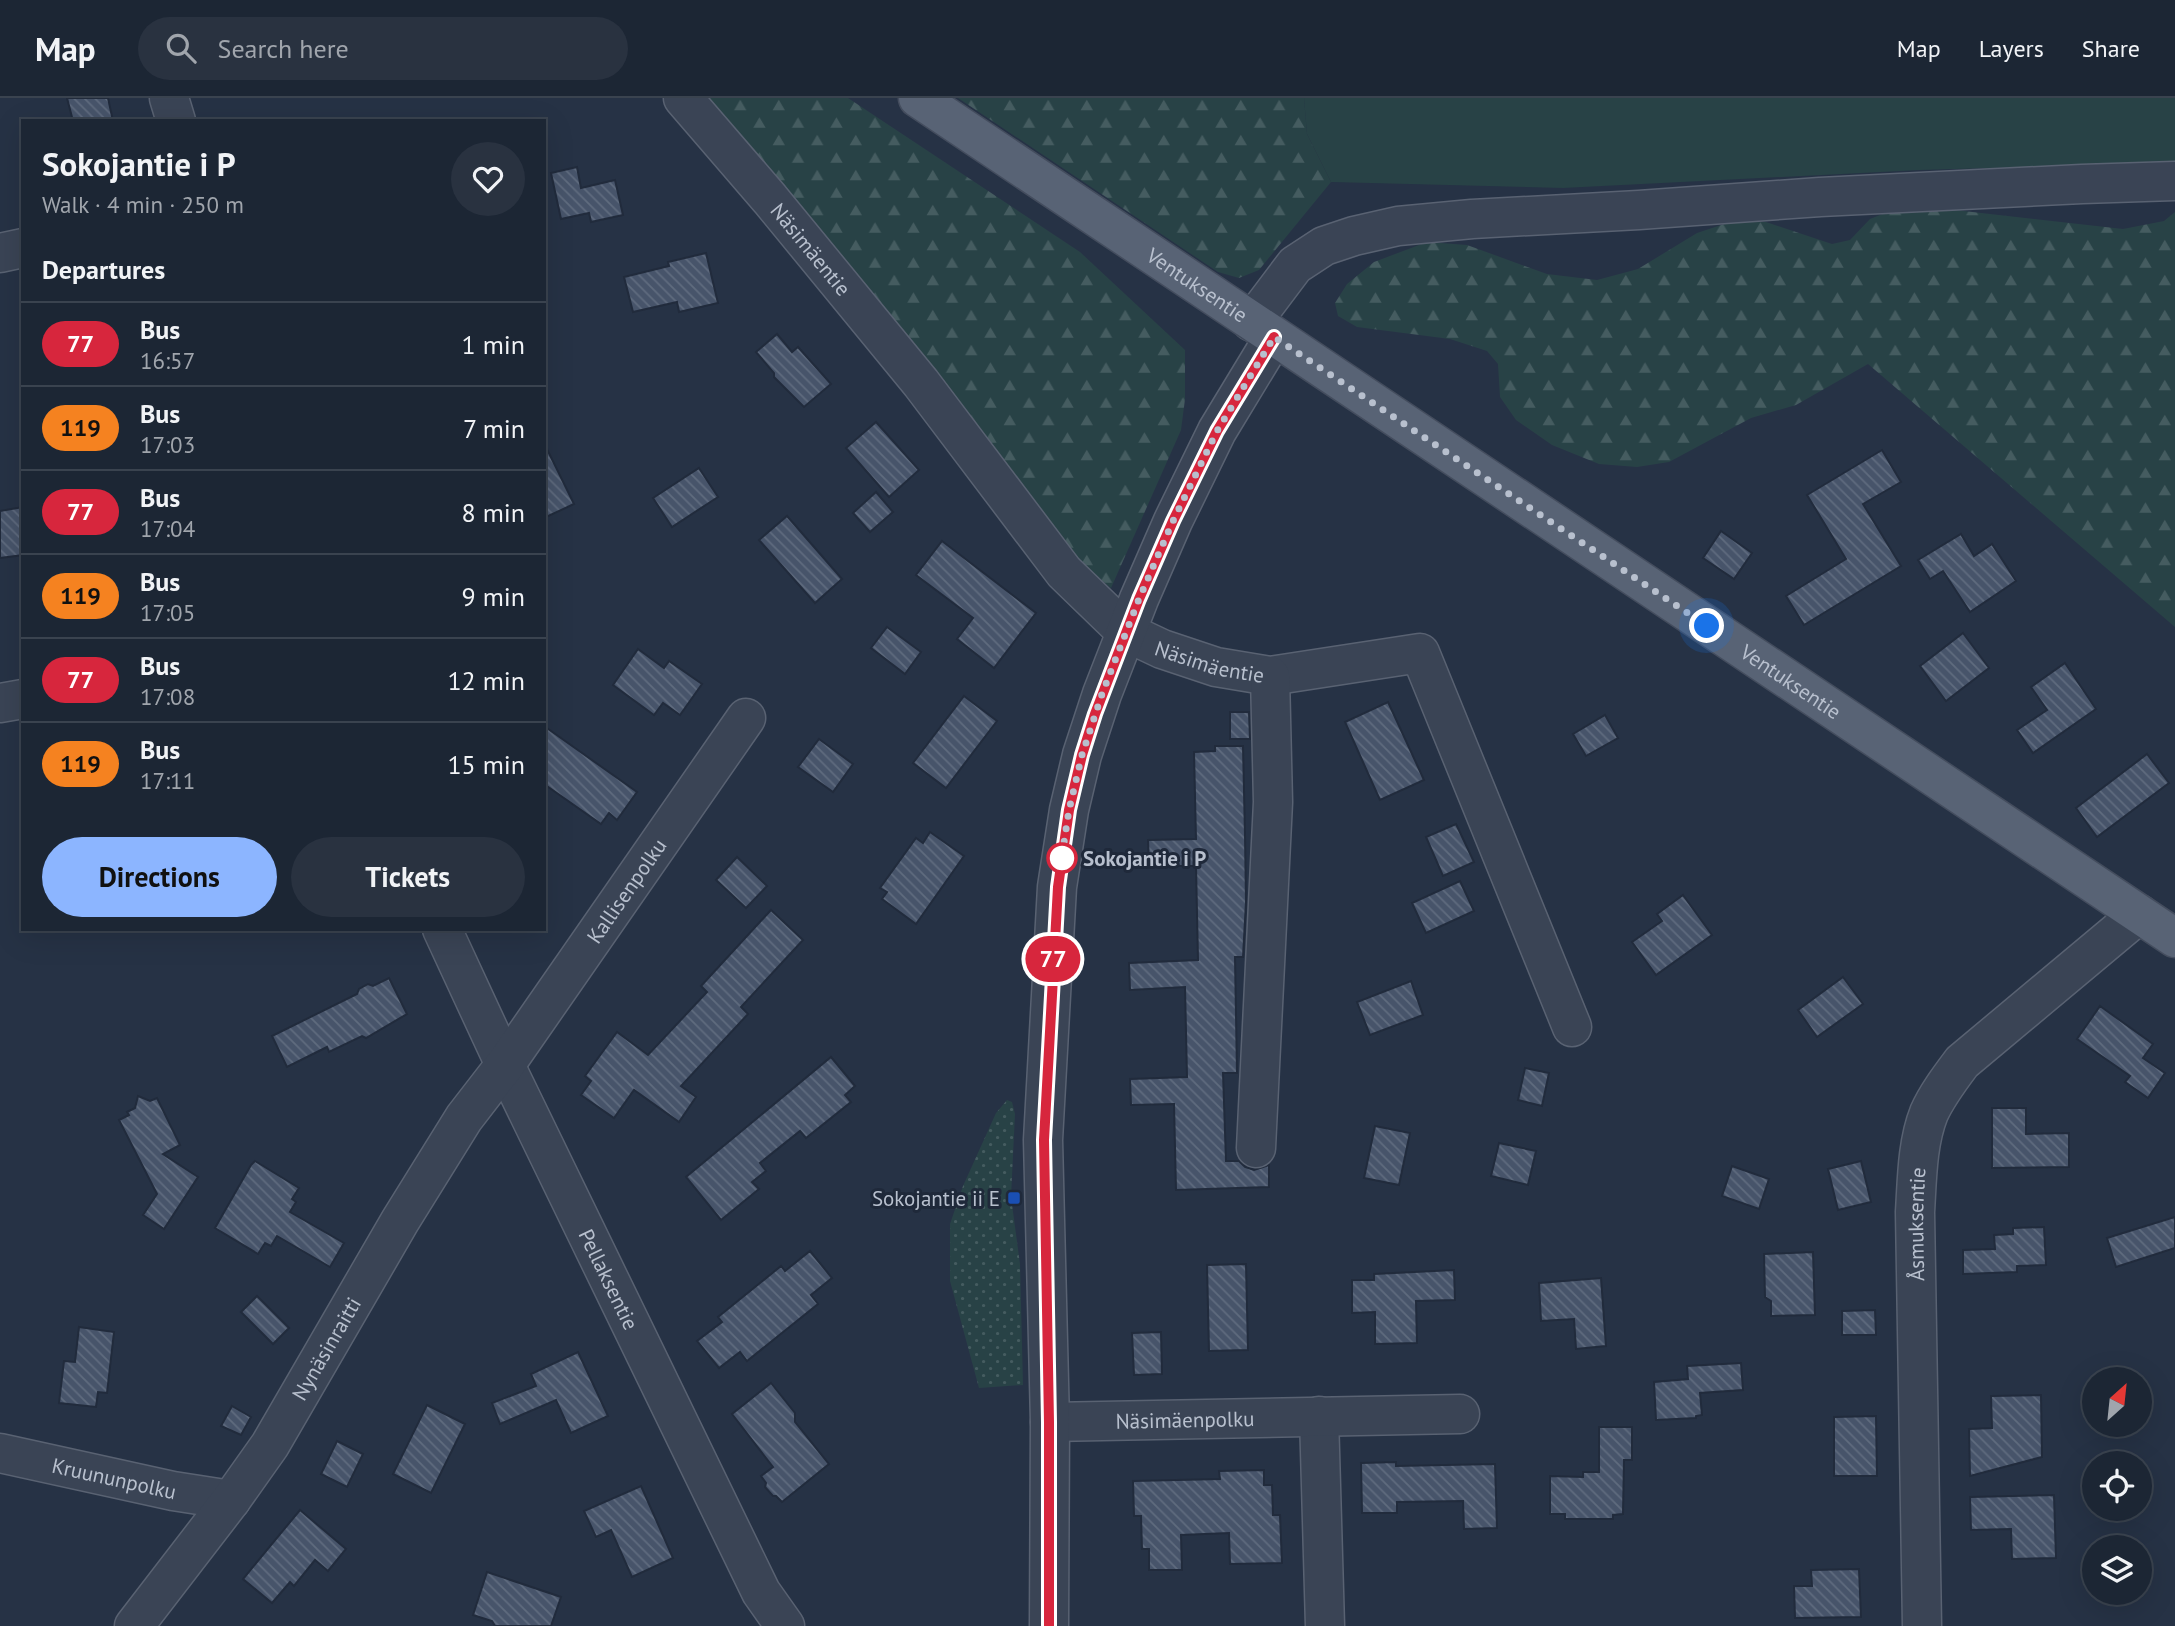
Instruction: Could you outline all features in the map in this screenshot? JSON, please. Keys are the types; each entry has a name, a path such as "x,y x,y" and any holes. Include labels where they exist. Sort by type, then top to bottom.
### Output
{"main road":[{"name":"Ventuksentie","path":"918,98 2175,938"}],"street":[{"path":"169,98 175,119"},
{"name":"Näsimäentie","path":"683,98 921,383 1064,572 1126,632 1162,649 1216,667 1270,676 1420,653 1573,1027"},
{"path":"1049,1626 1044,1140 1058,887 1069,810 1082,755 1126,632 1173,521 1295,265 1324,246 1398,226 1820,197 2175,181"},
{"path":"0,253 21,248"},
{"path":"1256,1148 1273,802 1270,676"},
{"path":"0,703 21,699"},
{"name":"Kallisenpolku","path":"505,1065 746,718"},
{"name":"Åsmuksentie","path":"1922,1626 1914,1212 1920,1156 1929,1115 1945,1085 1962,1062 2139,915"},
{"name":"Pellaksentie","path":"443,931 505,1065 761,1592 785,1626"},
{"name":"Nynäsinraitti","path":"134,1626 270,1445 400,1221 457,1129 505,1065"},
{"name":"Näsimäenpolku","path":"1049,1422 1460,1414"},
{"path":"1319,1416 1325,1626"},
{"name":"Kruununpolku","path":"0,1453 173,1491 231,1500"}],"green space":[{"path":"699,98 848,98 1080,252 1185,350 1185,399 1181,430 1111,588 1081,564"},
{"path":"958,98 1304,98 1307,134 1331,182 1259,270 1239,278 1218,272"},
{"path":"1304,98 2175,98 2175,163 1920,170 1563,188 1331,182 1307,134"},
{"path":"1946,209 2123,229 2164,221 2175,212 2175,627 1868,364 1796,405 1751,418 1669,462 1637,467 1599,464 1552,445 1516,420 1500,397 1498,364 1487,351 1450,339 1357,327 1338,316 1335,303 1347,284 1374,262 1427,242 1467,245 1547,274 1597,280 1638,269 1697,233 1733,221 1766,222 1832,244 1850,240 1870,219 1890,211"},
{"path":"1007,1100 1012,1102 1015,1114 1011,1197 1020,1264 1023,1385 979,1388 950,1281 950,1224 963,1186 996,1113"}],"building":[{"path":"67,98 108,98 113,119 72,119"},
{"path":"577,167 581,188 615,180 623,215 591,222 589,213 561,219 551,173"},
{"path":"706,253 718,303 679,312 677,302 633,312 624,277"},
{"path":"777,334 792,352 798,347 831,384 804,407 774,377 774,373 756,352"},
{"path":"876,422 919,470 889,497 846,448"},
{"path":"546,447 574,504 546,517"},
{"path":"1882,450 1901,482 1863,504 1901,566 1804,625 1786,596 1846,559 1807,495"},
{"path":"699,468 718,497 672,527 653,498"},
{"path":"876,492 893,512 870,532 853,513"},
{"path":"21,507 21,555 0,558 0,511"},
{"path":"787,516 842,579 815,603 759,540"},
{"path":"1721,531 1752,553 1734,579 1703,558"},
{"path":"1961,534 1974,556 1992,544 2016,581 1970,612 1943,571 1930,579 1918,560"},
{"path":"942,541 1036,613 994,668 957,639 973,618 916,575"},
{"path":"887,627 921,652 905,674 871,648"},
{"path":"1963,633 1989,668 1946,701 1920,666"},
{"path":"638,649 664,668 669,661 702,684 680,715 663,703 654,715 613,685"},
{"path":"2065,663 2096,709 2033,753 2017,730 2047,710 2031,687"},
{"path":"964,696 997,721 946,788 913,763"},
{"path":"1388,702 1424,780 1380,800 1345,722"},
{"path":"1230,712 1249,712 1250,739 1230,739"},
{"path":"1605,715 1618,738 1586,756 1573,734"},
{"path":"546,727 637,792 617,820 609,813 601,824 546,785"},
{"path":"819,739 853,764 833,792 798,767"},
{"path":"1215,746 1243,746 1246,902 1243,957 1235,957 1237,1073 1223,1073 1226,1161 1239,1161 1254,1170 1269,1165 1269,1187 1176,1190 1174,1104 1131,1105 1130,1079 1187,1077 1185,987 1130,990 1129,963 1198,960 1196,866 1149,866 1148,840 1196,839 1194,752 1215,751"},
{"path":"2147,754 2169,783 2097,837 2076,808"},
{"path":"1456,824 1474,862 1443,876 1426,837"},
{"path":"930,832 964,856 916,924 882,899 887,892 880,888 916,838 923,843"},
{"path":"737,857 767,886 746,908 716,880"},
{"path":"1460,881 1474,911 1426,933 1412,903"},
{"path":"1683,895 1712,935 1656,975 1632,942 1662,921 1657,914"},
{"path":"771,910 803,940 741,1007 748,1014 681,1086 696,1097 679,1122 634,1090 614,1118 581,1095 591,1081 585,1076 617,1032 648,1055 707,992 701,986"},
{"path":"1843,977 1863,1004 1817,1037 1798,1010"},
{"path":"389,978 407,1014 366,1038 362,1036 329,1052 327,1047 287,1067 272,1036 357,994 359,989 368,984 373,986"},
{"path":"1411,981 1423,1015 1370,1035 1357,1002"},
{"path":"2100,1006 2153,1044 2143,1058 2165,1073 2148,1098 2125,1082 2130,1076 2077,1039"},
{"path":"831,1057 855,1086 845,1095 851,1102 806,1138 800,1131 760,1163 766,1171 752,1182 759,1189 721,1220 686,1177"},
{"path":"1525,1068 1549,1073 1542,1106 1518,1100"},
{"path":"138,1096 150,1101 157,1098 180,1145 163,1154 198,1177 164,1229 143,1215 157,1194 119,1120 135,1108"},
{"path":"1992,1108 2026,1108 2026,1134 2069,1133 2069,1167 1992,1168"},
{"path":"1375,1126 1410,1133 1399,1185 1364,1178"},
{"path":"1499,1143 1536,1151 1528,1185 1491,1176"},
{"path":"255,1161 299,1188 292,1199 296,1202 290,1212 344,1243 330,1267 277,1236 271,1246 265,1243 258,1254 215,1228"},
{"path":"1861,1161 1871,1202 1838,1210 1828,1169"},
{"path":"1732,1166 1769,1179 1759,1209 1722,1196"},
{"path":"2175,1217 2175,1248 2116,1267 2107,1238"},
{"path":"2044,1227 2046,1265 2017,1266 2017,1272 1963,1274 1963,1250 1995,1249 1994,1235 2013,1234 2013,1228"},
{"path":"810,1251 832,1278 811,1295 818,1304 747,1361 740,1352 719,1368 697,1341 722,1322 718,1317 781,1266 785,1271"},
{"path":"1813,1252 1815,1315 1771,1316 1771,1301 1765,1297 1764,1254"},
{"path":"1246,1264 1248,1350 1209,1351 1207,1265"},
{"path":"1454,1270 1455,1300 1416,1301 1417,1343 1375,1344 1375,1312 1352,1313 1352,1280 1374,1280 1374,1274"},
{"path":"1601,1278 1606,1346 1576,1349 1574,1319 1541,1321 1539,1283"},
{"path":"257,1296 289,1328 273,1344 241,1312"},
{"path":"1875,1310 1876,1335 1842,1335 1842,1311"},
{"path":"79,1327 114,1332 107,1393 98,1392 96,1407 59,1403 64,1361 75,1362"},
{"path":"1161,1332 1162,1374 1134,1375 1132,1333"},
{"path":"578,1352 608,1416 571,1433 556,1400 500,1424 492,1403 536,1386 531,1374"},
{"path":"1741,1363 1743,1390 1700,1393 1702,1415 1696,1418 1656,1420 1654,1382 1688,1379 1687,1366"},
{"path":"771,1383 795,1413 795,1422 829,1464 782,1502 765,1487 766,1483 761,1476 773,1467 732,1414"},
{"path":"2041,1395 2042,1457 1970,1476 1969,1429 1992,1428 1991,1396"},
{"path":"427,1405 465,1424 431,1493 393,1474"},
{"path":"232,1406 251,1417 241,1435 221,1426"},
{"path":"1876,1416 1877,1476 1834,1476 1834,1417"},
{"path":"1599,1427 1632,1427 1632,1460 1624,1460 1623,1514 1613,1515 1613,1519 1565,1519 1565,1514 1550,1514 1550,1476 1583,1477 1583,1472 1599,1472"},
{"path":"337,1441 363,1454 347,1487 321,1474"},
{"path":"1396,1462 1396,1466 1495,1464 1497,1528 1464,1529 1463,1501 1397,1502 1397,1513 1362,1513 1361,1463"},
{"path":"1264,1470 1264,1485 1272,1485 1273,1515 1280,1515 1282,1563 1230,1564 1229,1533 1181,1535 1182,1570 1149,1570 1149,1549 1142,1549 1141,1516 1134,1516 1133,1481 1220,1479 1219,1471"},
{"path":"641,1486 673,1558 632,1577 611,1530 596,1537 584,1511"},
{"path":"2054,1495 2056,1558 2012,1559 2011,1529 1971,1530 1970,1497"},
{"path":"300,1510 346,1549 328,1571 315,1560 294,1586 290,1582 272,1603 243,1579"},
{"path":"1859,1569 1861,1617 1795,1618 1794,1586 1812,1586 1811,1570"},
{"path":"487,1572 561,1597 551,1626 495,1626 492,1621 473,1615"}],"bus line":[{"name":"77","path":"1049,1626 1044,1140 1058,887 1069,810 1095,714 1139,599 1217,431 1274,337"}],"place":[{"name":"Sokojantie i P","path":"1062,858"},
{"name":"Sokojantie ii E","path":"1014,1198"}],"route":[{"path":"1062,858 1061,862 1069,810 1082,755 1102,694 1139,599 1217,431 1274,337 1707,626"}]}
